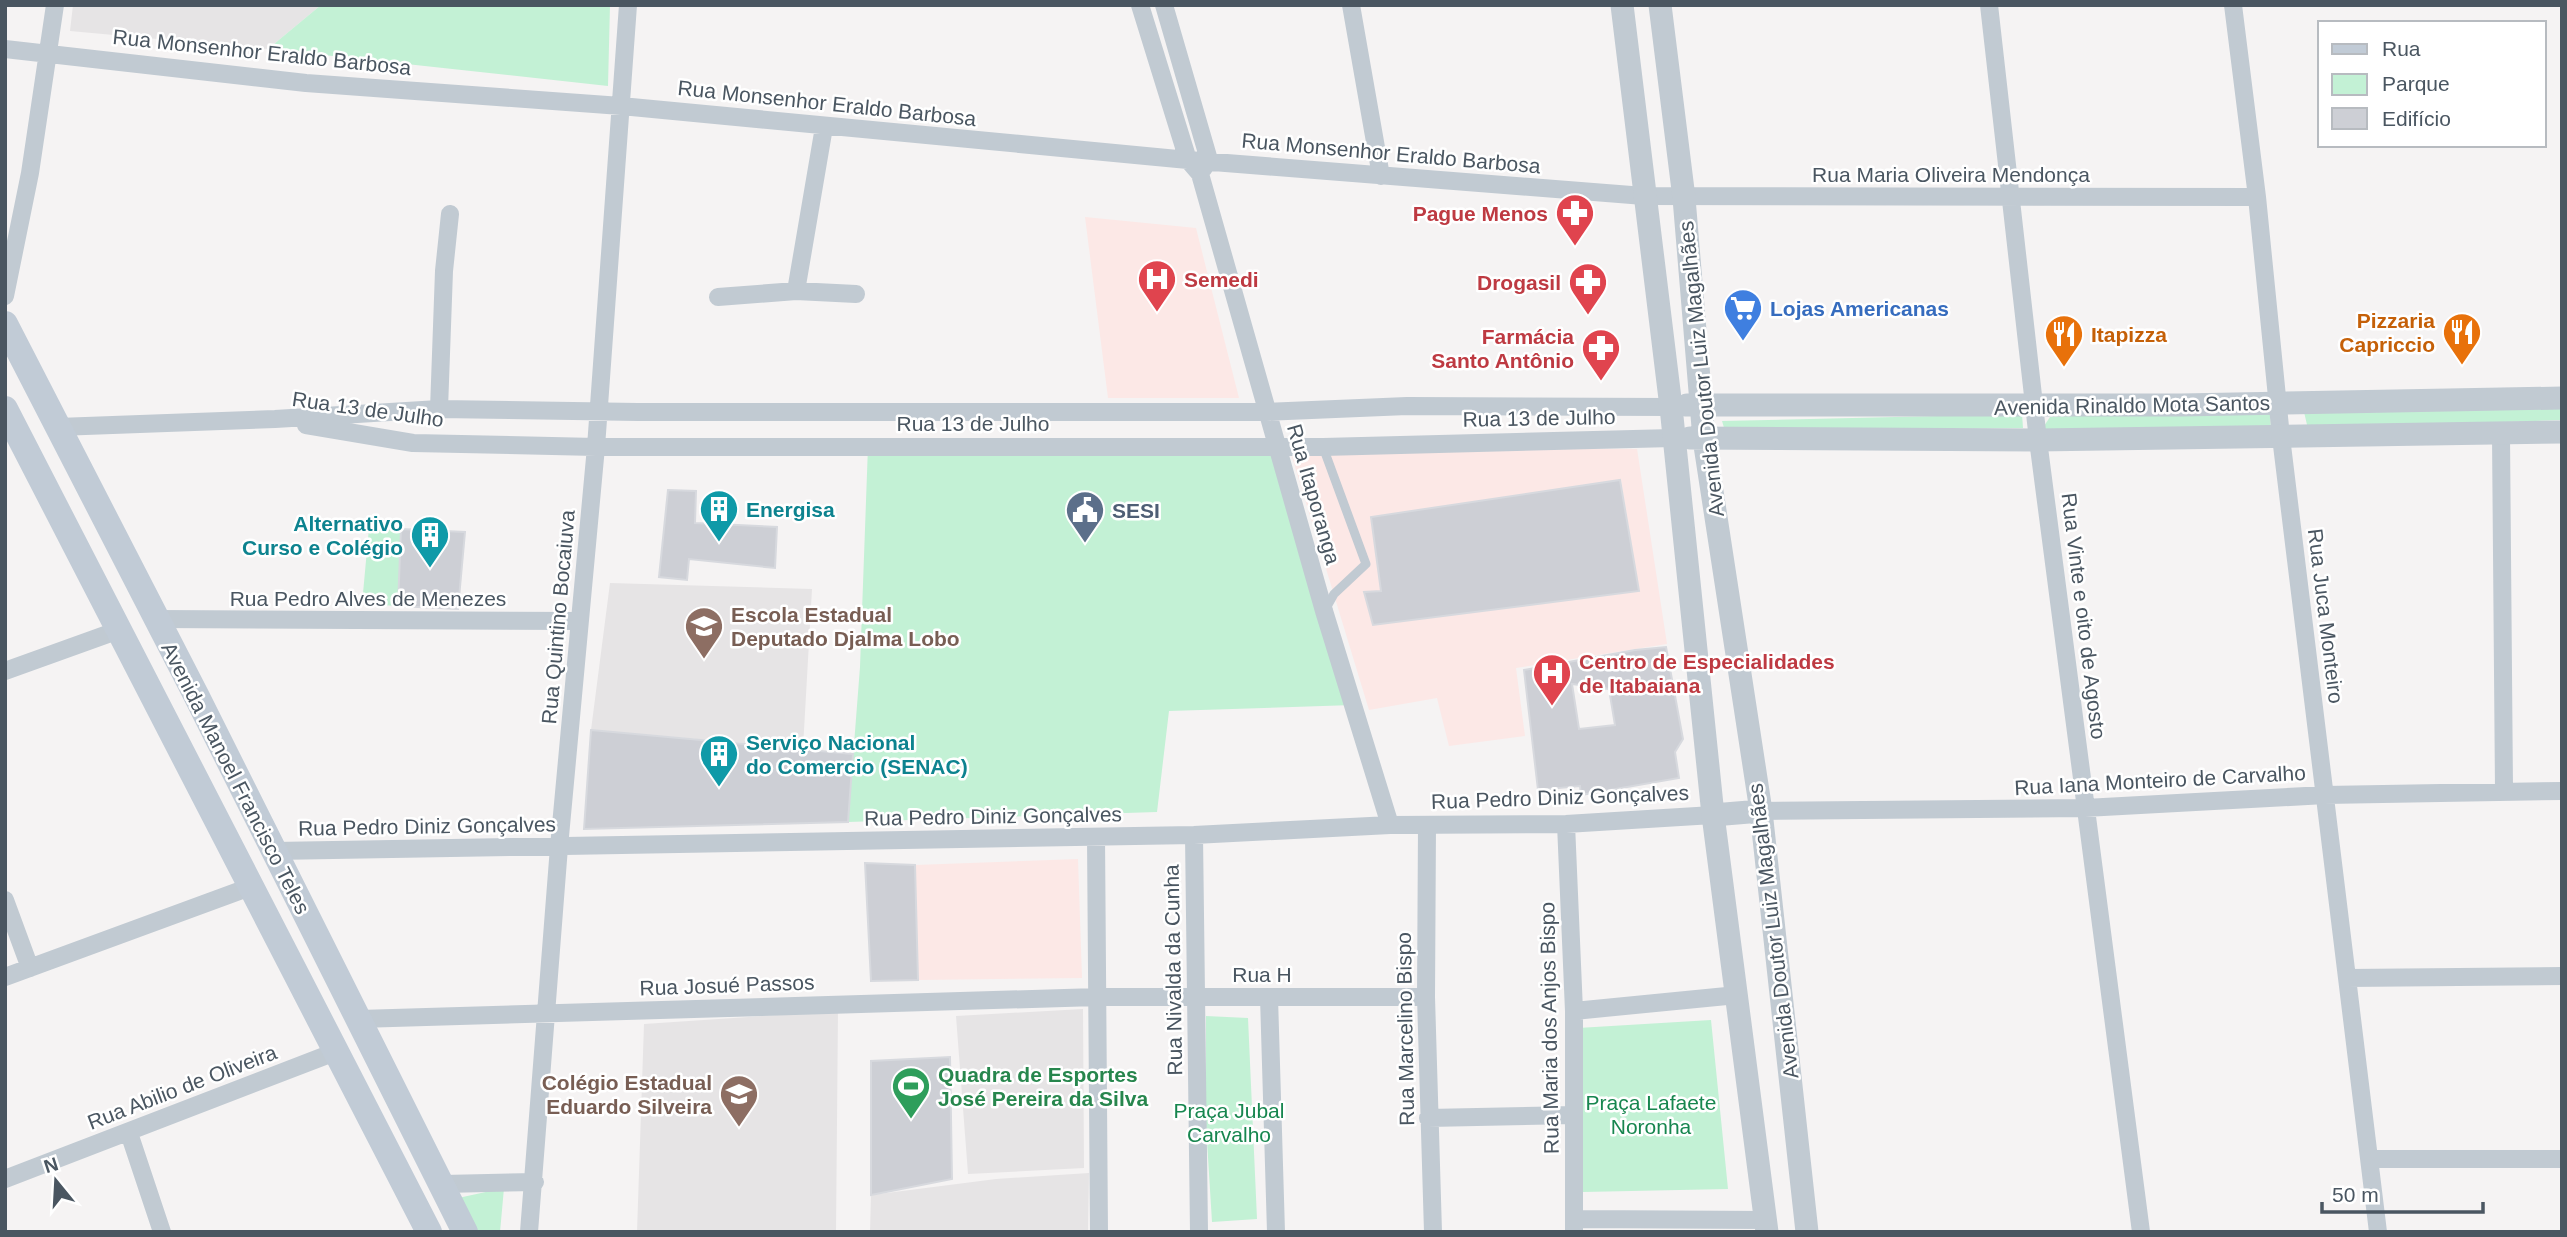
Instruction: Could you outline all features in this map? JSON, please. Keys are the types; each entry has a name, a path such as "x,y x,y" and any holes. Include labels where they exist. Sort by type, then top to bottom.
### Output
{"main road":[{"name":"Avenida Manoel Francisco Teles","path":"5,324 225,752 465,1232"},
{"name":"Avenida Manoel Francisco Teles","path":"8,421 194,774 429,1232"},
{"path":"59,515 99,509"},
{"path":"161,712 183,709 196,695"},
{"path":"194,774 195,761 202,755 225,752"}],"street":[{"path":"5,296 30,173 55,5"},
{"name":"Rua Quintino Bocaiuva","path":"529,1232 536,1182 559,847 599,411 628,5"},
{"name":"Rua Itaporanga","path":"1140,5 1199,165"},
{"name":"Rua Itaporanga","path":"1164,5 1199,165 1266,412 1390,825"},
{"path":"1350,5 1381,176"},
{"name":"Avenida Doutor Luiz Magalhães","path":"1622,5 1671,407 1672,438 1713,815 1766,1226"},
{"name":"Avenida Doutor Luiz Magalhães","path":"1660,5 1684,198 1704,439 1761,811 1807,1232"},
{"name":"Rua Vinte e oito de Agosto","path":"1989,5 2038,440 2141,1232"},
{"name":"Rua Juca Monteiro","path":"2233,5 2280,403 2281,437 2378,1232"},
{"name":"Rua Monsenhor Eraldo Barbosa","path":"5,49 306,83 621,106 1199,165 1644,196"},
{"path":"796,291 824,127"},
{"name":"Rua Maria Oliveira Mendonça","path":"1644,196 2257,197"},
{"path":"439,409 444,271 450,215"},
{"path":"718,297 796,291 856,294"},
{"name":"Avenida Rinaldo Mota Santos","path":"1671,407 1702,404 2035,406 2562,398"},
{"name":"Rua 13 de Julho","path":"58,427 275,419 439,409 1266,412 1407,406 1671,407"},
{"name":"Rua 13 de Julho","path":"275,419 413,443 596,447 1323,447 1672,438"},
{"name":"Avenida Rinaldo Mota Santos","path":"1672,438 2038,440 2562,432"},
{"path":"2501,435 2504,790"},
{"name":"Rua Pedro Alves de Menezes","path":"155,619 580,621"},
{"path":"5,671 119,630"},
{"name":"Rua Iana Monteiro de Carvalho","path":"1761,811 2085,808 2325,795 2562,791"},
{"path":"1713,815 1761,811"},
{"name":"Rua Pedro Diniz Gonçalves","path":"274,851 1194,835 1390,825 1566,824 1713,815"},
{"name":"Rua Maria dos Anjos Bispo","path":"1566,824 1574,1011 1575,1225"},
{"name":"Rua Marcelino Bispo","path":"1427,825 1426,997 1433,1232"},
{"name":"Rua Nivalda da Cunha","path":"1194,835 1199,1232"},
{"path":"1096,837 1099,1232"},
{"path":"5,977 250,887"},
{"path":"5,900 30,968"},
{"path":"2347,978 2562,976"},
{"path":"1574,1011 1737,995"},
{"name":"Rua H","path":"1097,997 1426,997"},
{"name":"Rua Josué Passos","path":"359,1019 1097,997"},
{"path":"1269,997 1276,1232"},
{"name":"Rua Abilio de Oliveira","path":"5,1179 335,1052"},
{"path":"1428,1118 1574,1115"},
{"path":"129,1133 162,1232"},
{"path":"2371,1159 2562,1159"},
{"path":"443,1184 536,1182"},
{"path":"1575,1225 1766,1226"}],"lane":[{"path":"1323,447 1366,564 1334,594 1324,611"}],"shaded area":[{"path":"73,5 321,5 268,49 70,31"},
{"name":"Semedi","path":"1085,217 1196,228 1239,398 1108,398"},
{"path":"1289,447 1637,449 1667,644 1516,668 1525,736 1449,746 1437,698 1369,710","holes":["1621,480 1639,591 1373,624 1364,593 1381,591 1372,517"]},
{"name":"Escola Estadual Deputado Djalma Lobo","path":"610,583 812,589 803,748 591,730"},
{"path":"1078,859 1082,978 918,980 915,865"},
{"path":"1083,1009 1084,1168 968,1174 956,1016"},
{"name":"Colégio Estadual Eduardo Silveira","path":"838,1011 836,1232 637,1232 644,1024"},
{"path":"1089,1173 1088,1232 870,1232 871,1195 996,1179"}],"green space":[{"path":"321,5 610,5 608,86 268,49"},
{"path":"2562,407 2562,420 2308,429 2304,412"},
{"path":"2270,408 2271,435 2038,435 2050,417"},
{"path":"2022,414 2023,428 1725,431 1722,421"},
{"name":"SESI","path":"868,446 1277,446 1353,705 1169,711 1157,812 848,822 860,667"},
{"path":"369,528 401,529 398,606 362,604"},
{"name":"Praça Jubal Carvalho","path":"1206,1016 1248,1018 1257,1219 1212,1222 1206,1125"},
{"name":"Praça Lafaete Noronha","path":"1711,1020 1728,1189 1583,1192 1578,1028"},
{"path":"504,1188 500,1232 465,1232 449,1200"}],"building":[{"path":"1620,480 1639,591 1373,625 1364,592 1381,591 1371,517"},
{"name":"Energisa","path":"668,490 696,491 695,523 777,527 775,568 689,559 687,580 659,577"},
{"name":"Alternativo Curso e Colégio","path":"401,529 465,532 458,609 398,606"},
{"name":"Centro de Especialidades de Itabaiana","path":"1666,647 1683,739 1675,752 1679,778 1581,795 1580,786 1538,790 1524,670","holes":["1572,684 1609,689 1615,725 1579,729"]},
{"name":"Serviço Nacional do Comercio (SENAC)","path":"591,730 853,754 848,822 584,829"},
{"path":"865,863 915,865 918,980 871,981"},
{"name":"Quadra de Esportes José Pereira da Silva","path":"950,1057 952,1179 871,1195 871,1061"}],"place":[{"name":"Pague Menos","path":"1575,247"},
{"name":"Semedi","path":"1157,313"},
{"name":"Drogasil","path":"1588,316"},
{"name":"Lojas Americanas","path":"1743,342"},
{"name":"Pizzaria Capriccio","path":"2462,366"},
{"name":"Itapizza","path":"2064,368"},
{"name":"Farmácia Santo Antônio","path":"1601,382"},
{"name":"Energisa","path":"719,543"},
{"name":"SESI","path":"1085,544"},
{"name":"Alternativo Curso e Colégio","path":"430,569"},
{"name":"Escola Estadual Deputado Djalma Lobo","path":"704,660"},
{"name":"Centro de Especialidades de Itabaiana","path":"1552,707"},
{"name":"Serviço Nacional do Comercio (SENAC)","path":"719,788"},
{"name":"Quadra de Esportes José Pereira da Silva","path":"911,1120"},
{"name":"Colégio Estadual Eduardo Silveira","path":"739,1128"}]}
